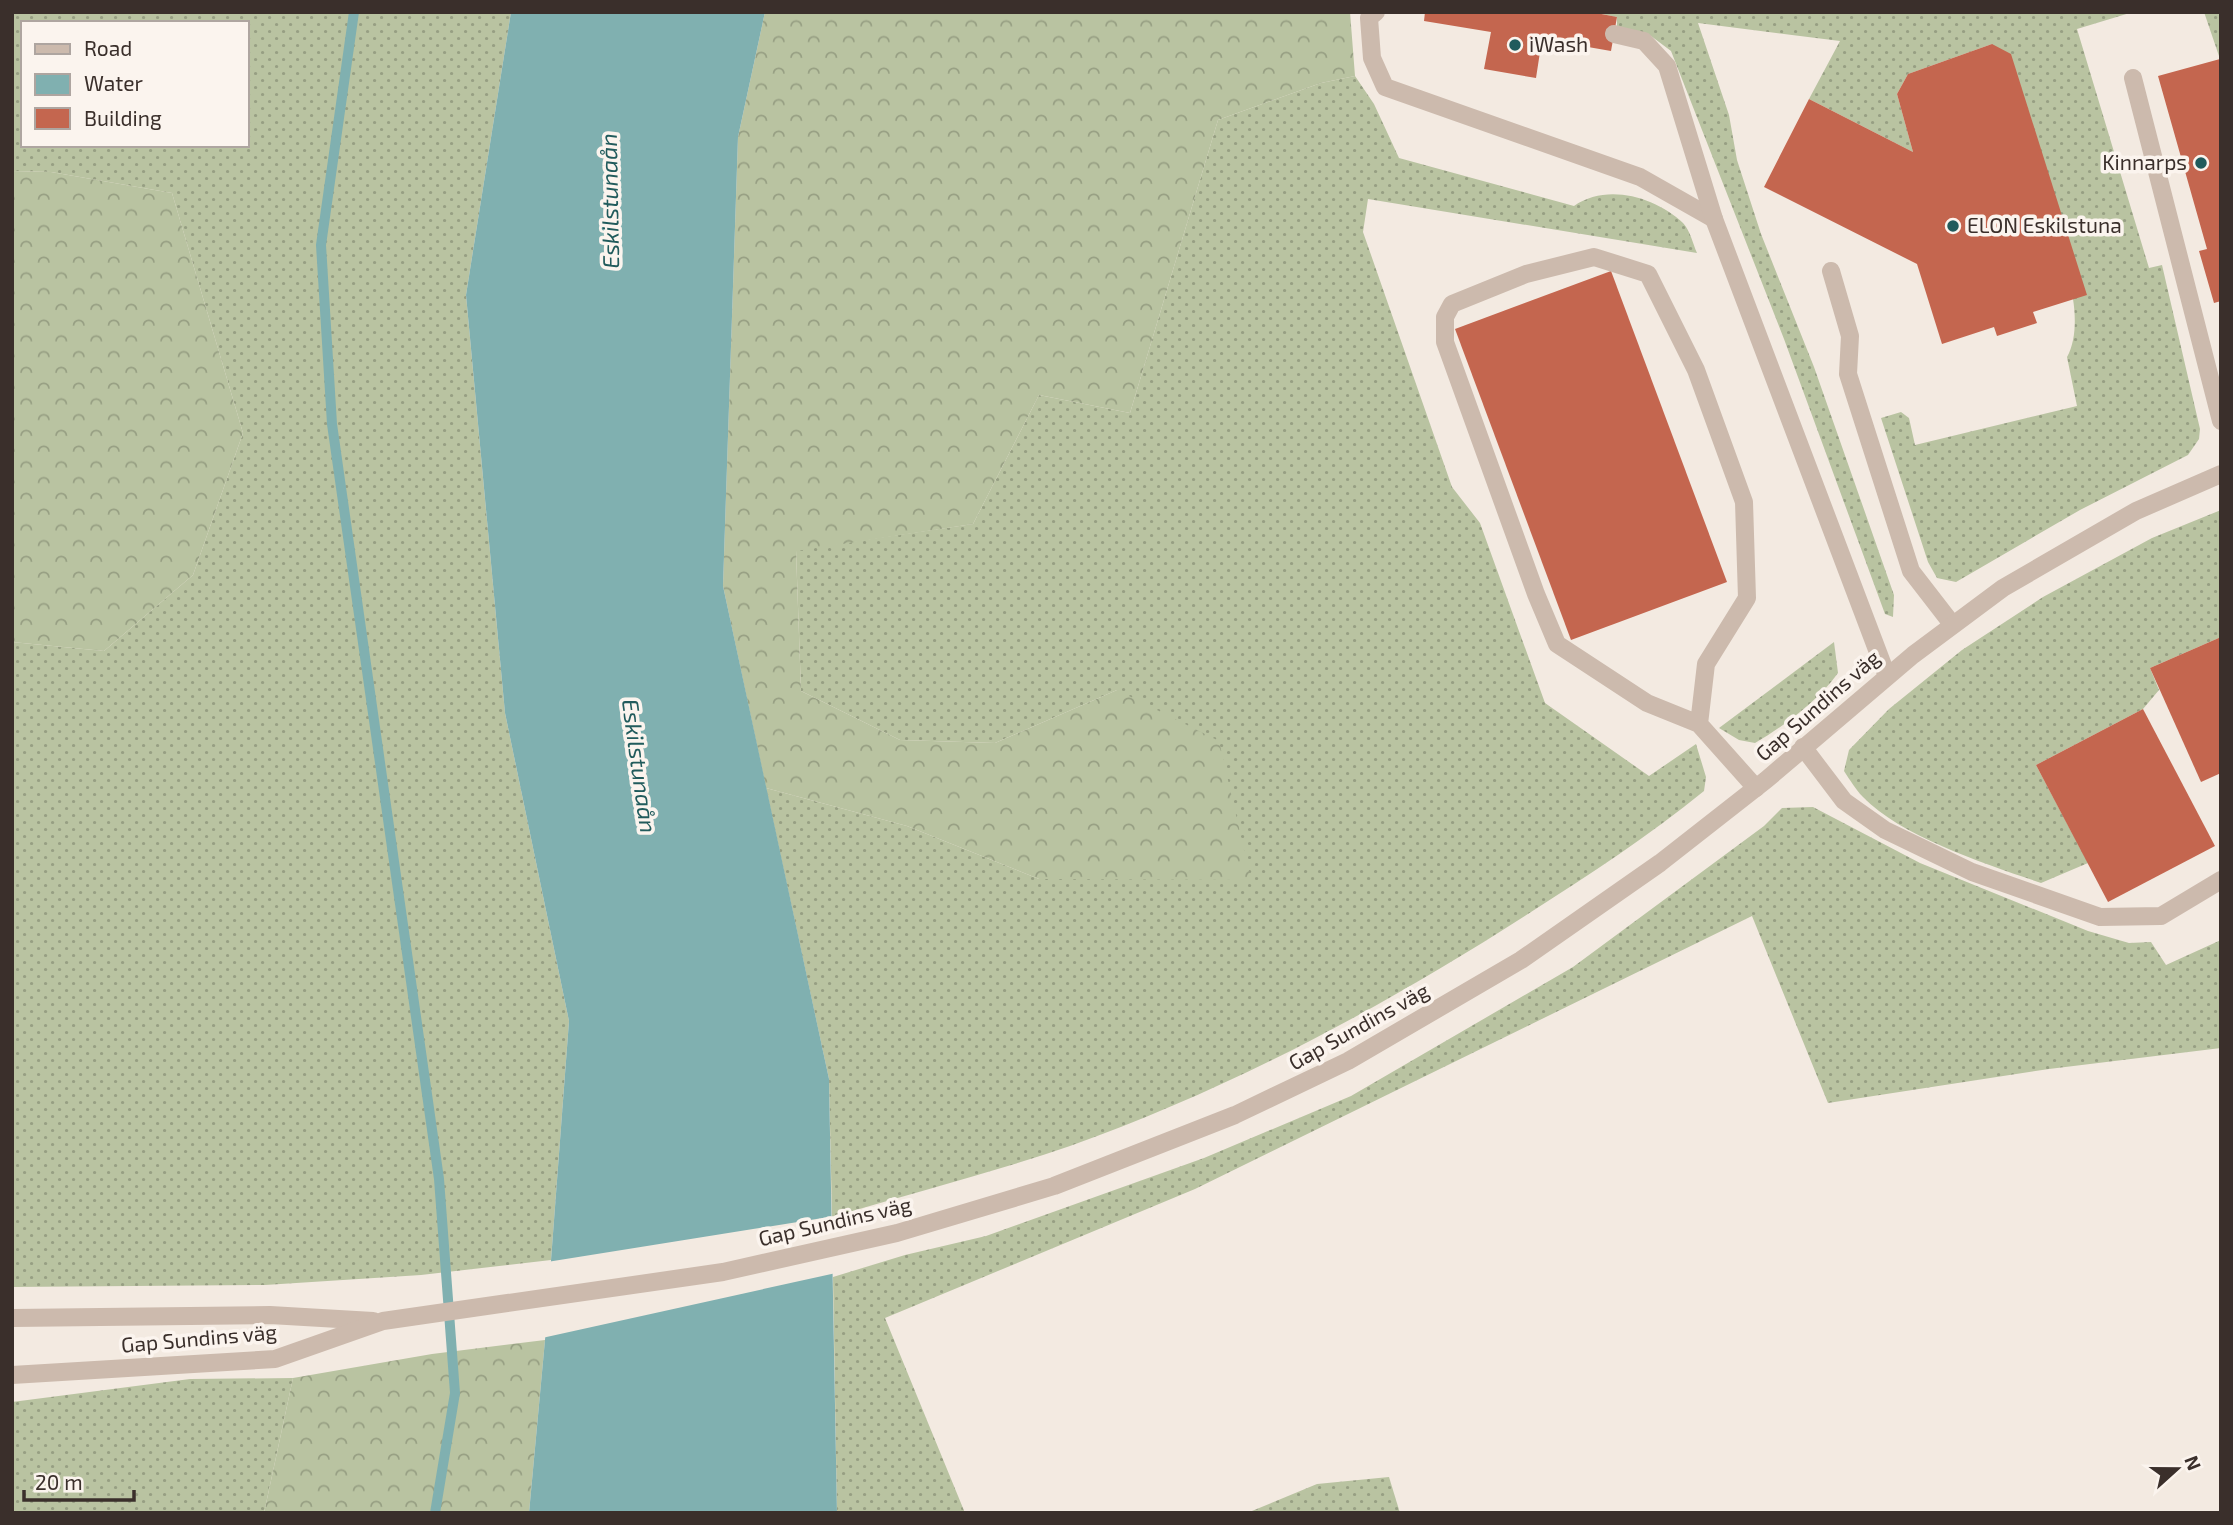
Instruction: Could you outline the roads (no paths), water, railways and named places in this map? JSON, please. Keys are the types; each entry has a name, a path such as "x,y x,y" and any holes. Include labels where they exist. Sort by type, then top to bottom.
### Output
{"street":[{"path":"1376,12 1369,18 1372,58 1385,87 1640,177 1714,219"},
{"path":"1614,34 1644,41 1667,66 1714,219 1887,676"},
{"path":"2133,78 2221,421"},
{"path":"1699,723 1706,664 1747,598 1744,502 1696,370 1648,274 1594,257 1526,274 1452,304 1446,317 1445,342 1536,594 1557,644 1647,703 1699,723 1756,788"},
{"path":"1830,271 1850,336 1848,374 1911,571 1952,624"},
{"name":"Gap Sundins väg","path":"12,1318 270,1315 383,1321 723,1272 897,1233 1054,1186 1124,1160 1235,1115 1348,1061 1521,960 1660,863 1756,788 1887,676 1952,624 2003,588 2136,511 2221,474"},
{"path":"1803,747 1844,801 1885,830 1972,872 2100,917 2161,916 2221,880"},
{"name":"Gap Sundins väg","path":"12,1375 275,1359 383,1321"}],"water":[{"name":"Eskilstunaån","path":"511,12 765,12 738,137 723,586 829,1079 837,1513 529,1513 569,1021 505,713 466,295"}],"waterway":[{"path":"354,12 321,245 332,424 439,1179 455,1393 435,1513"}],"place":[{"name":"iWash","path":"1515,45"},
{"name":"Kinnarps","path":"2201,163"},
{"name":"ELON Eskilstuna","path":"1953,226"}]}
